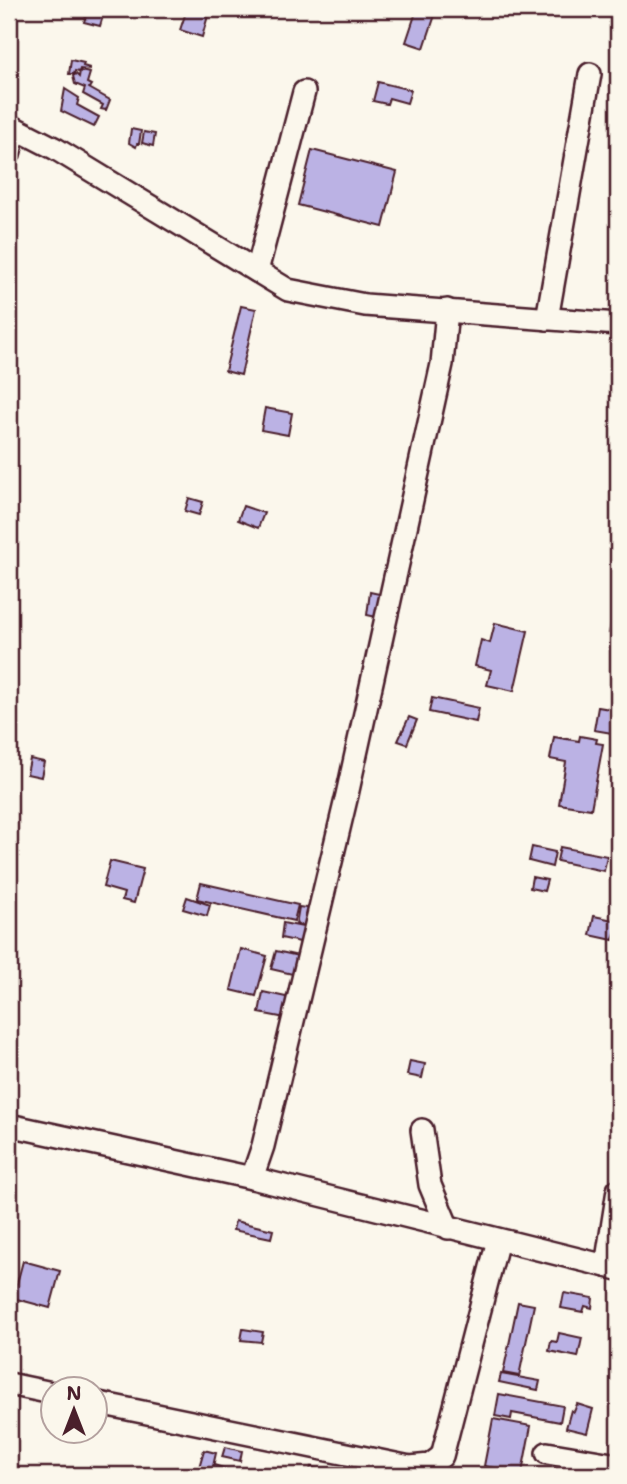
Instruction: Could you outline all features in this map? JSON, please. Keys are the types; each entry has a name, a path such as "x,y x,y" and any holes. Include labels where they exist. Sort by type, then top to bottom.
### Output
{"street":[{"path":"547,319 590,74"},
{"path":"257,271 304,92"},
{"path":"9,154 12,127 68,156 288,290 365,304 618,324"},
{"path":"252,1178 263,1146 348,795 442,364 447,310"},
{"path":"9,1125 252,1178 612,1268 618,1190"},
{"path":"422,1130 430,1185 449,1228"},
{"path":"108,1405 410,1467 430,1465 442,1455 498,1240"},
{"path":"9,1384 38,1390"},
{"path":"547,1453 618,1465"}],"building":[{"path":"88,9 105,9 100,26 84,22"},
{"path":"187,9 204,9 209,12 202,37 180,30"},
{"path":"417,9 437,9 424,48 406,42"},
{"path":"71,60 84,63 83,66 90,70 80,69 79,72 69,74"},
{"path":"80,71 90,73 87,83 91,85 89,88 110,100 106,110 101,109 103,105 83,94 85,88 75,84 73,76 76,74 79,77"},
{"path":"378,82 411,90 407,103 389,98 387,104 373,101"},
{"path":"65,89 79,98 77,105 99,117 94,127 61,111"},
{"path":"131,129 141,131 136,147 129,143"},
{"path":"144,132 155,134 153,146 142,143"},
{"path":"312,150 397,172 383,227 298,205"},
{"path":"241,306 256,309 241,375 225,371"},
{"path":"265,408 292,413 288,435 261,430"},
{"path":"189,498 203,502 199,515 185,511"},
{"path":"243,506 264,513 258,528 238,520"},
{"path":"370,592 384,595 381,618 367,615"},
{"path":"613,614 618,615 618,635 609,633"},
{"path":"495,623 528,631 514,691 487,685 491,670 475,666 481,640 490,643"},
{"path":"612,694 618,695 618,734 594,730 598,707 610,709"},
{"path":"432,698 479,708 476,722 429,712"},
{"path":"409,717 417,720 407,744 398,741"},
{"path":"580,736 597,739 596,743 603,744 591,809 559,804 566,762 550,759 554,737 579,741"},
{"path":"30,759 44,762 41,777 27,774"},
{"path":"532,847 555,852 552,867 529,861"},
{"path":"560,847 607,856 604,871 557,861"},
{"path":"110,861 143,869 134,903 122,900 124,893 103,887"},
{"path":"532,877 547,880 544,891 530,888"},
{"path":"201,883 298,905 294,921 197,899"},
{"path":"187,897 210,905 207,916 183,909"},
{"path":"299,907 313,909 310,927 296,924"},
{"path":"594,916 618,921 613,940 590,935"},
{"path":"283,923 308,928 305,943 281,938"},
{"path":"241,949 267,956 256,996 231,990"},
{"path":"276,951 303,957 301,976 271,969"},
{"path":"263,992 295,999 291,1019 259,1013"},
{"path":"410,1061 425,1064 422,1078 407,1075"},
{"path":"235,1221 273,1230 271,1238 233,1230"},
{"path":"23,1261 60,1271 50,1308 13,1298"},
{"path":"564,1293 593,1298 592,1308 585,1306 583,1312 561,1308"},
{"path":"518,1302 534,1305 519,1376 503,1373"},
{"path":"243,1329 263,1332 261,1342 241,1340"},
{"path":"559,1333 582,1338 578,1357 549,1351 551,1341 557,1342"},
{"path":"501,1374 540,1381 538,1390 499,1382"},
{"path":"499,1394 563,1406 560,1422 512,1413 511,1419 495,1416"},
{"path":"577,1404 593,1409 587,1433 566,1428 571,1410 574,1412"},
{"path":"493,1419 531,1426 522,1473 484,1466"},
{"path":"225,1447 242,1451 240,1461 222,1457"},
{"path":"204,1450 216,1453 211,1475 197,1474"},
{"path":"214,1465 238,1473 238,1475 211,1475"},
{"path":"311,1467 341,1475 308,1475"}]}
